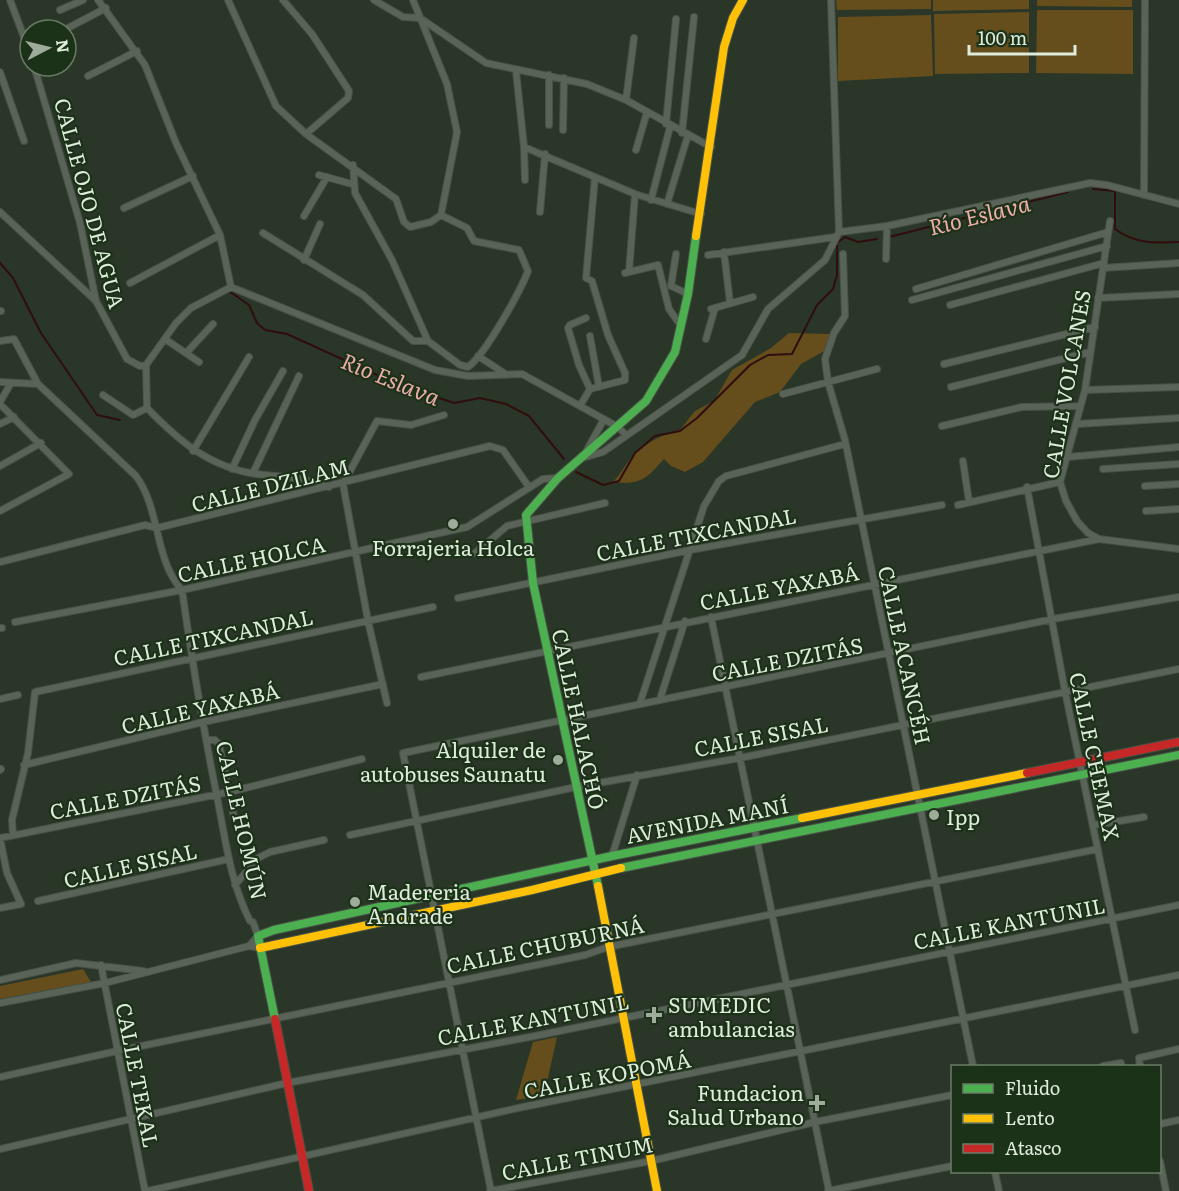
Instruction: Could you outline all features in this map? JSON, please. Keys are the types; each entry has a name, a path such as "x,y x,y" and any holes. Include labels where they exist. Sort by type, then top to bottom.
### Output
{"street":[{"path":"10,0 18,21"},
{"path":"60,10 83,0"},
{"path":"98,0 137,51 220,235 231,287"},
{"path":"228,0 272,99 306,134 353,165 396,199 404,222 410,227 431,222 441,215 457,132 447,84 413,0"},
{"path":"283,0 312,34 349,91 348,98 306,134"},
{"path":"374,0 403,17 420,18 486,63 587,84 626,100 711,147"},
{"path":"526,520 528,510 547,493 558,478 595,444 618,427 652,391 675,352 682,326 701,214 724,47 743,0"},
{"path":"582,458 603,452 625,434 742,356 768,309 825,260 832,250 837,235 831,0"},
{"path":"1144,195 1145,0"},
{"path":"78,23 106,8"},
{"path":"667,204 685,134 694,17"},
{"path":"651,200 668,125 676,19"},
{"path":"626,100 634,38"},
{"path":"88,76 137,51"},
{"path":"516,71 525,147 525,180"},
{"path":"0,74 24,141"},
{"path":"549,75 549,125"},
{"name":"CALLE OJO DE AGUA","path":"38,78 80,223 96,301 127,359 140,366 147,365"},
{"path":"563,130 564,78"},
{"path":"636,150 646,112"},
{"path":"525,147 634,194 701,214"},
{"path":"540,212 544,154"},
{"path":"353,165 352,184 355,193 392,260 428,341 464,367 471,365 499,324 527,268 519,250 474,241 467,228 441,215"},
{"path":"320,175 352,184"},
{"path":"124,208 193,176"},
{"path":"304,216 327,177"},
{"path":"580,406 590,389 623,381 625,373 608,334 592,281 586,278 595,177"},
{"path":"708,255 886,226 1090,183 1179,204"},
{"path":"634,194 627,272 656,264 659,266 669,309 682,326"},
{"path":"0,212 96,301"},
{"name":"CALLE VOLCANES","path":"1099,539 1088,533 1077,521 1066,501 1060,482 1085,390 1110,221"},
{"path":"304,260 320,224"},
{"path":"886,226 886,259"},
{"path":"916,289 1108,232"},
{"path":"263,233 363,295 413,341 428,341"},
{"path":"130,283 220,235"},
{"path":"912,300 1107,246"},
{"path":"724,252 730,303"},
{"path":"676,254 671,286 688,294"},
{"name":"CALLE ACANCÉH","path":"843,254 845,316 834,333 825,359 828,382 845,444 861,519 973,1065"},
{"path":"950,305 1104,266 1179,263"},
{"path":"330,487 305,479 253,473 220,466 193,451 147,408 147,365 191,308 231,287 435,370 468,376 522,374 618,427 625,434"},
{"path":"1098,298 1179,294"},
{"path":"706,339 713,308 753,297"},
{"path":"586,318 568,328 579,366 590,389"},
{"path":"187,352 213,324"},
{"path":"944,364 1095,327"},
{"path":"590,336 599,387"},
{"name":"CALLE HOMÚN","path":"0,341 14,339 38,384 136,476 144,490 158,528 171,578 183,590 206,740 229,858 239,900 250,921 253,922 258,936 309,1191"},
{"path":"165,339 187,352 198,362"},
{"path":"951,387 1090,352"},
{"path":"478,356 504,374"},
{"path":"193,451 249,357"},
{"path":"783,394 877,369"},
{"path":"625,373 633,370"},
{"path":"232,469 255,420 283,371"},
{"path":"253,473 299,376"},
{"path":"0,382 38,384"},
{"path":"0,511 69,474 0,403 11,383"},
{"path":"1085,390 1179,387"},
{"path":"103,395 133,416 147,408"},
{"path":"942,426 1022,407 1080,406"},
{"path":"387,703 354,552 343,484 377,421 411,425 444,415"},
{"path":"0,424 14,417"},
{"path":"1077,424 1179,418"},
{"path":"582,458 604,419"},
{"path":"0,466 41,443"},
{"path":"640,703 711,492 726,476 845,444"},
{"name":"CALLE DZILAM","path":"0,562 145,525 158,528 498,446 508,456 529,487"},
{"path":"1068,457 1179,447"},
{"path":"963,461 969,502"},
{"path":"1103,469 1179,464"},
{"name":"CALLE HOLCA","path":"15,622 183,590 467,527 543,479 558,478"},
{"path":"958,505 1060,482"},
{"path":"1145,486 1179,484"},
{"name":"CALLE CHEMAX","path":"1027,488 1065,691 1135,1030"},
{"path":"475,553 496,532 526,520 605,503"},
{"name":"CALLE TIXCANDAL","path":"458,598 690,550 942,505"},
{"path":"1146,511 1179,509"},
{"name":"CALLE HALACHÓ","path":"526,520 533,583 593,861 657,1191"},
{"name":"CALLE YAXABÁ","path":"422,677 685,621 1099,539 1179,549"},
{"name":"CALLE DZITÁS","path":"416,821 403,753 640,703 889,655 1053,619 1179,597"},
{"name":"CALLE TIXCANDAL","path":"24,765 30,744 35,692 192,656 433,607"},
{"path":"711,617 829,1191 951,1166"},
{"path":"660,699 685,621"},
{"name":"CALLE SISAL","path":"351,836 576,787 740,758 903,723 1179,669"},
{"name":"CALLE YAXABÁ","path":"24,765 203,722 383,684"},
{"path":"0,699 18,695"},
{"path":"206,740 218,741 234,817"},
{"name":"AVENIDA MANÍ","path":"258,936 273,930 431,894 1179,742"},
{"name":"AVENIDA MANÍ","path":"0,1003 105,983 249,946 260,948 435,912 595,873 758,842 1179,755"},
{"name":"CALLE DZITÁS","path":"0,838 217,795 362,759"},
{"path":"13,835 12,820 24,765"},
{"path":"612,856 638,775"},
{"path":"1094,825 1143,817"},
{"path":"416,821 491,1191"},
{"path":"0,838 7,873 21,904 0,908"},
{"path":"235,885 258,858 270,852 324,840"},
{"name":"CALLE CHUBURNÁ","path":"0,1077 117,1050 585,955 608,947 936,884 1098,849"},
{"name":"CALLE SISAL","path":"38,901 229,858"},
{"name":"CALLE KANTUNIL","path":"0,1149 287,1083 463,1050 1179,905"},
{"path":"249,946 258,936"},
{"name":"AVENIDA MANÍ","path":"0,980 76,963 147,972"},
{"name":"CALLE TEKAL","path":"101,965 146,1191"},
{"name":"CALLE KOPOMÁ","path":"146,1191 302,1155 477,1119 518,1108 1179,975"},
{"path":"1140,1065 1138,1058 1179,1049"},
{"path":"1109,1065 1121,1063"},
{"name":"CALLE TINUM","path":"491,1191 651,1161 815,1122 951,1095"},
{"path":"1161,1124 1179,1120"},
{"path":"1161,1166 1166,1191"},
{"path":"995,1173 999,1191"}],"shaded area":[{"path":"836,0 931,0 931,9 837,10"},
{"path":"933,0 1029,0 1029,9 933,11"},
{"path":"1037,0 1132,0 1132,7 1037,6"},
{"path":"1037,10 1133,10 1133,74 1036,73"},
{"path":"1029,12 1029,73 935,74 934,14"},
{"path":"931,15 933,76 838,81 838,17"},
{"path":"789,333 830,334 826,350 801,364 780,392 755,402 703,462 685,472 671,466 664,459 642,479 613,482 630,459 642,448 657,438 680,430 695,411 714,401 732,370 771,348"},
{"path":"83,969 91,982 0,999 0,986"},
{"path":"557,1037 544,1096 516,1100 533,1042"}],"waterway":[{"name":"Río Eslava","path":"1093,189 1115,191 1115,229 1123,234 1138,240 1162,243 1179,242"},
{"name":"Río Eslava","path":"889,237 1068,192"},
{"name":"Río Eslava","path":"576,472 603,485 619,481 635,453 655,436 680,431 697,418 750,365 768,355 792,354 817,305 833,289 837,275 837,243 845,237 858,242 877,239"},
{"name":"Río Eslava","path":"0,263 13,278 41,333 97,415 120,420"},
{"name":"Río Eslava","path":"229,291 249,305 257,323 265,330 287,334 397,384 454,403 480,398 506,404 529,416 564,459"}],"traffic: fast":[{"path":"598,886 533,583 526,515 558,478 646,401 675,352 688,294 696,236"},
{"path":"621,868 1179,755"},
{"path":"275,1019 258,936 274,930 612,856 802,818"}],"traffic: slow":[{"path":"696,236 724,47 733,18 743,0"},
{"path":"802,818 1027,773"},
{"path":"260,948 532,890 621,868"},
{"path":"598,886 657,1191"}],"traffic: jam":[{"path":"1027,773 1179,742"},
{"path":"275,1019 309,1191"}],"place":[{"name":"Forrajeria Holca","path":"453,524"},
{"name":"Alquiler de autobuses Saunatu","path":"558,760"},
{"name":"Ipp","path":"934,815"},
{"name":"Madereria Andrade","path":"355,902"},
{"name":"SUMEDIC ambulancias","path":"654,1015"},
{"name":"Fundacion Salud Urbano","path":"817,1103"}]}
